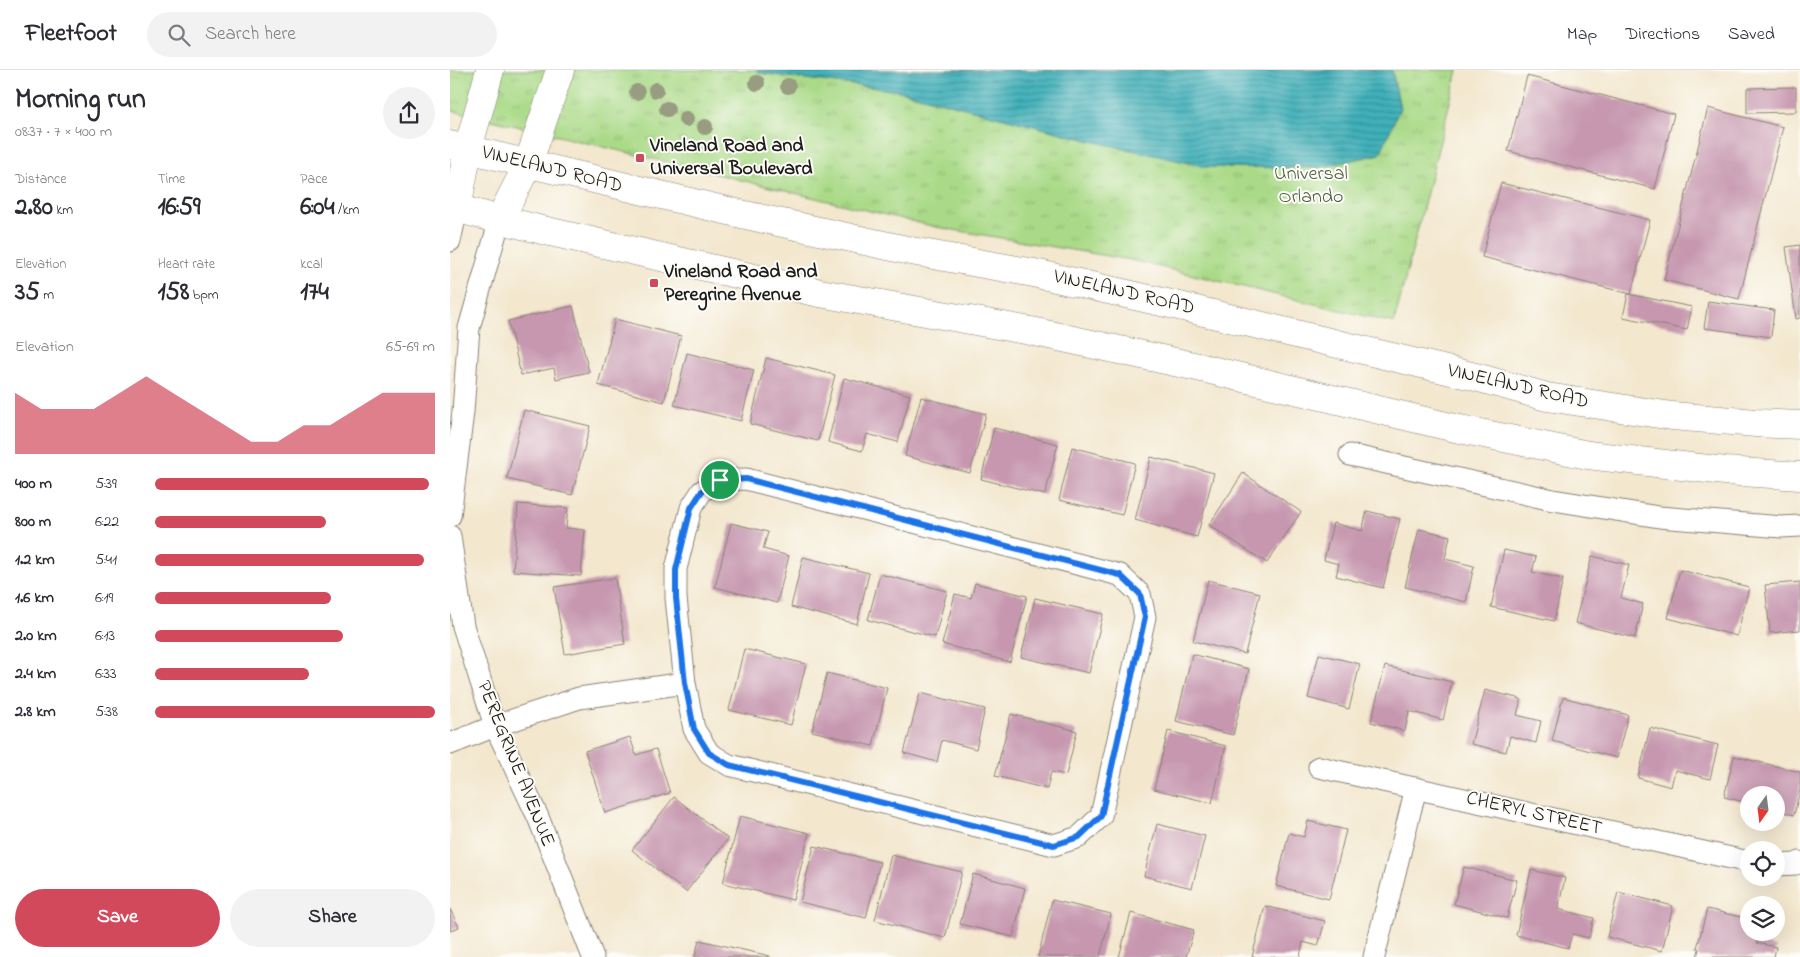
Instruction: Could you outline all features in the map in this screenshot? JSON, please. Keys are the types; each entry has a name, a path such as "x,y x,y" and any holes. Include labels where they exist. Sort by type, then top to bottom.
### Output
{"main road":[{"path":"490,70 459,147 453,208 820,293 1041,333 1198,367 1455,428 1578,453 1724,471 1800,476"},
{"path":"500,219 528,164 560,70"},
{"name":"VINELAND ROAD","path":"459,147 741,214 911,250 1034,272 1166,302 1547,396 1672,416 1800,425"}],"street":[{"path":"450,241 453,208"},
{"path":"450,516 469,328 500,219"},
{"path":"1350,455 1553,500 1659,517 1782,527 1800,526"},
{"path":"746,479 1120,575 1140,594 1145,617 1101,816 1079,837 1054,845 729,765 709,753 694,729 685,683 676,598 676,570 691,508 702,491 720,480 746,479"},
{"name":"PEREGRINE AVENUE","path":"450,536 463,626 495,726 538,817 593,957"},
{"path":"450,744 495,726 579,698 685,683"},
{"name":"CHERYL STREET","path":"1319,767 1740,860"},
{"path":"1374,957 1416,788"},
{"path":"1785,864 1800,862"}],"green space":[{"name":"Universal Orlando","path":"450,70 1458,70 1394,323 1131,260 936,227 450,110"}],"water":[{"path":"757,70 1392,70 1400,108 1380,154 1317,168 1207,167 1091,141 900,91 758,73"}],"building":[{"path":"1527,76 1674,114 1655,189 1508,151"},
{"path":"1796,87 1796,112 1747,113 1747,88"},
{"path":"1708,108 1783,127 1739,299 1664,280"},
{"path":"1501,183 1650,220 1631,294 1482,257"},
{"path":"1800,245 1800,318 1796,319 1786,247"},
{"path":"1628,294 1692,307 1687,330 1623,317"},
{"path":"1708,301 1774,310 1771,337 1704,328"},
{"path":"573,306 589,372 556,379 554,368 521,375 508,321"},
{"path":"615,319 681,336 664,402 598,385"},
{"path":"687,353 754,370 741,421 674,405"},
{"path":"766,358 835,375 818,441 750,424"},
{"path":"844,378 910,395 898,442 867,434 862,451 828,442"},
{"path":"921,397 986,414 970,473 905,456"},
{"path":"524,410 590,426 572,495 507,479"},
{"path":"994,428 1058,444 1045,495 981,479"},
{"path":"1072,447 1135,463 1122,515 1059,500"},
{"path":"1151,457 1214,473 1197,537 1135,520"},
{"path":"1243,473 1301,512 1267,563 1209,525"},
{"path":"518,504 568,508 566,528 585,530 581,576 513,571"},
{"path":"1367,511 1400,519 1383,588 1336,576 1339,564 1324,560 1333,523 1362,531"},
{"path":"731,523 768,532 763,549 789,556 777,603 715,587"},
{"path":"1419,529 1450,536 1445,559 1474,566 1466,602 1405,587"},
{"path":"1504,550 1536,557 1532,572 1563,579 1554,621 1491,607"},
{"path":"1592,556 1629,565 1621,598 1643,604 1635,638 1575,623"},
{"path":"803,557 869,573 857,624 791,607"},
{"path":"1680,570 1749,587 1737,636 1668,618"},
{"path":"880,574 947,591 935,637 868,620"},
{"path":"615,578 625,644 565,654 554,587"},
{"path":"1208,580 1260,593 1245,654 1193,641"},
{"path":"1800,582 1800,630 1770,633 1765,585"},
{"path":"975,583 1027,596 1010,662 942,644 955,594 971,598"},
{"path":"1035,598 1103,614 1089,673 1021,657"},
{"path":"744,649 806,664 791,725 729,710"},
{"path":"1192,654 1249,669 1233,735 1176,721"},
{"path":"1319,654 1360,664 1349,709 1308,698"},
{"path":"1385,666 1452,682 1443,720 1409,711 1405,731 1371,722"},
{"path":"827,673 887,688 873,746 812,731"},
{"path":"1485,690 1521,699 1517,715 1541,721 1536,743 1510,736 1506,752 1471,744"},
{"path":"920,693 985,709 976,749 942,740 937,762 904,753"},
{"path":"1563,697 1628,715 1617,758 1552,741"},
{"path":"1011,714 1077,731 1066,775 1051,772 1047,789 995,776"},
{"path":"1650,728 1718,745 1710,779 1675,770 1671,787 1638,778"},
{"path":"1168,731 1226,746 1212,803 1154,789"},
{"path":"630,737 636,755 656,749 670,793 605,813 585,751"},
{"path":"1734,756 1800,772 1800,790 1794,815 1785,812 1785,786 1740,786 1740,801 1724,797"},
{"path":"674,797 728,839 686,892 632,850"},
{"path":"740,816 809,833 793,900 723,883"},
{"path":"1308,821 1346,830 1329,899 1276,886 1289,833 1304,837"},
{"path":"1157,824 1205,836 1192,888 1144,876"},
{"path":"814,846 880,862 866,918 800,902"},
{"path":"891,855 962,872 945,938 875,920"},
{"path":"1464,867 1517,880 1507,918 1454,904"},
{"path":"1531,870 1565,878 1558,909 1594,918 1589,938 1572,934 1568,948 1516,935"},
{"path":"973,874 1025,888 1013,937 960,924"},
{"path":"1618,892 1673,906 1662,951 1607,937"},
{"path":"1052,900 1111,914 1100,957 1038,957"},
{"path":"1265,906 1325,921 1318,946 1303,942 1300,957 1252,957"},
{"path":"450,909 459,927 450,931"},
{"path":"1707,909 1740,917 1740,941 1757,941 1757,943 1776,947 1774,957 1697,957 1699,949 1697,948"},
{"path":"1131,913 1194,930 1186,957 1119,957"},
{"path":"699,940 770,956 770,957 695,957"}],"place":[{"name":"Vineland Road and Universal Boulevard","path":"640,158"},
{"name":"Vineland Road and Peregrine Avenue","path":"654,283"}],"route":[{"path":"746,479 1120,575 1140,594 1145,617 1101,816 1079,837 1054,845 729,765 709,753 694,729 685,683 676,598 676,570 691,508 702,491 720,480 746,479"}]}
